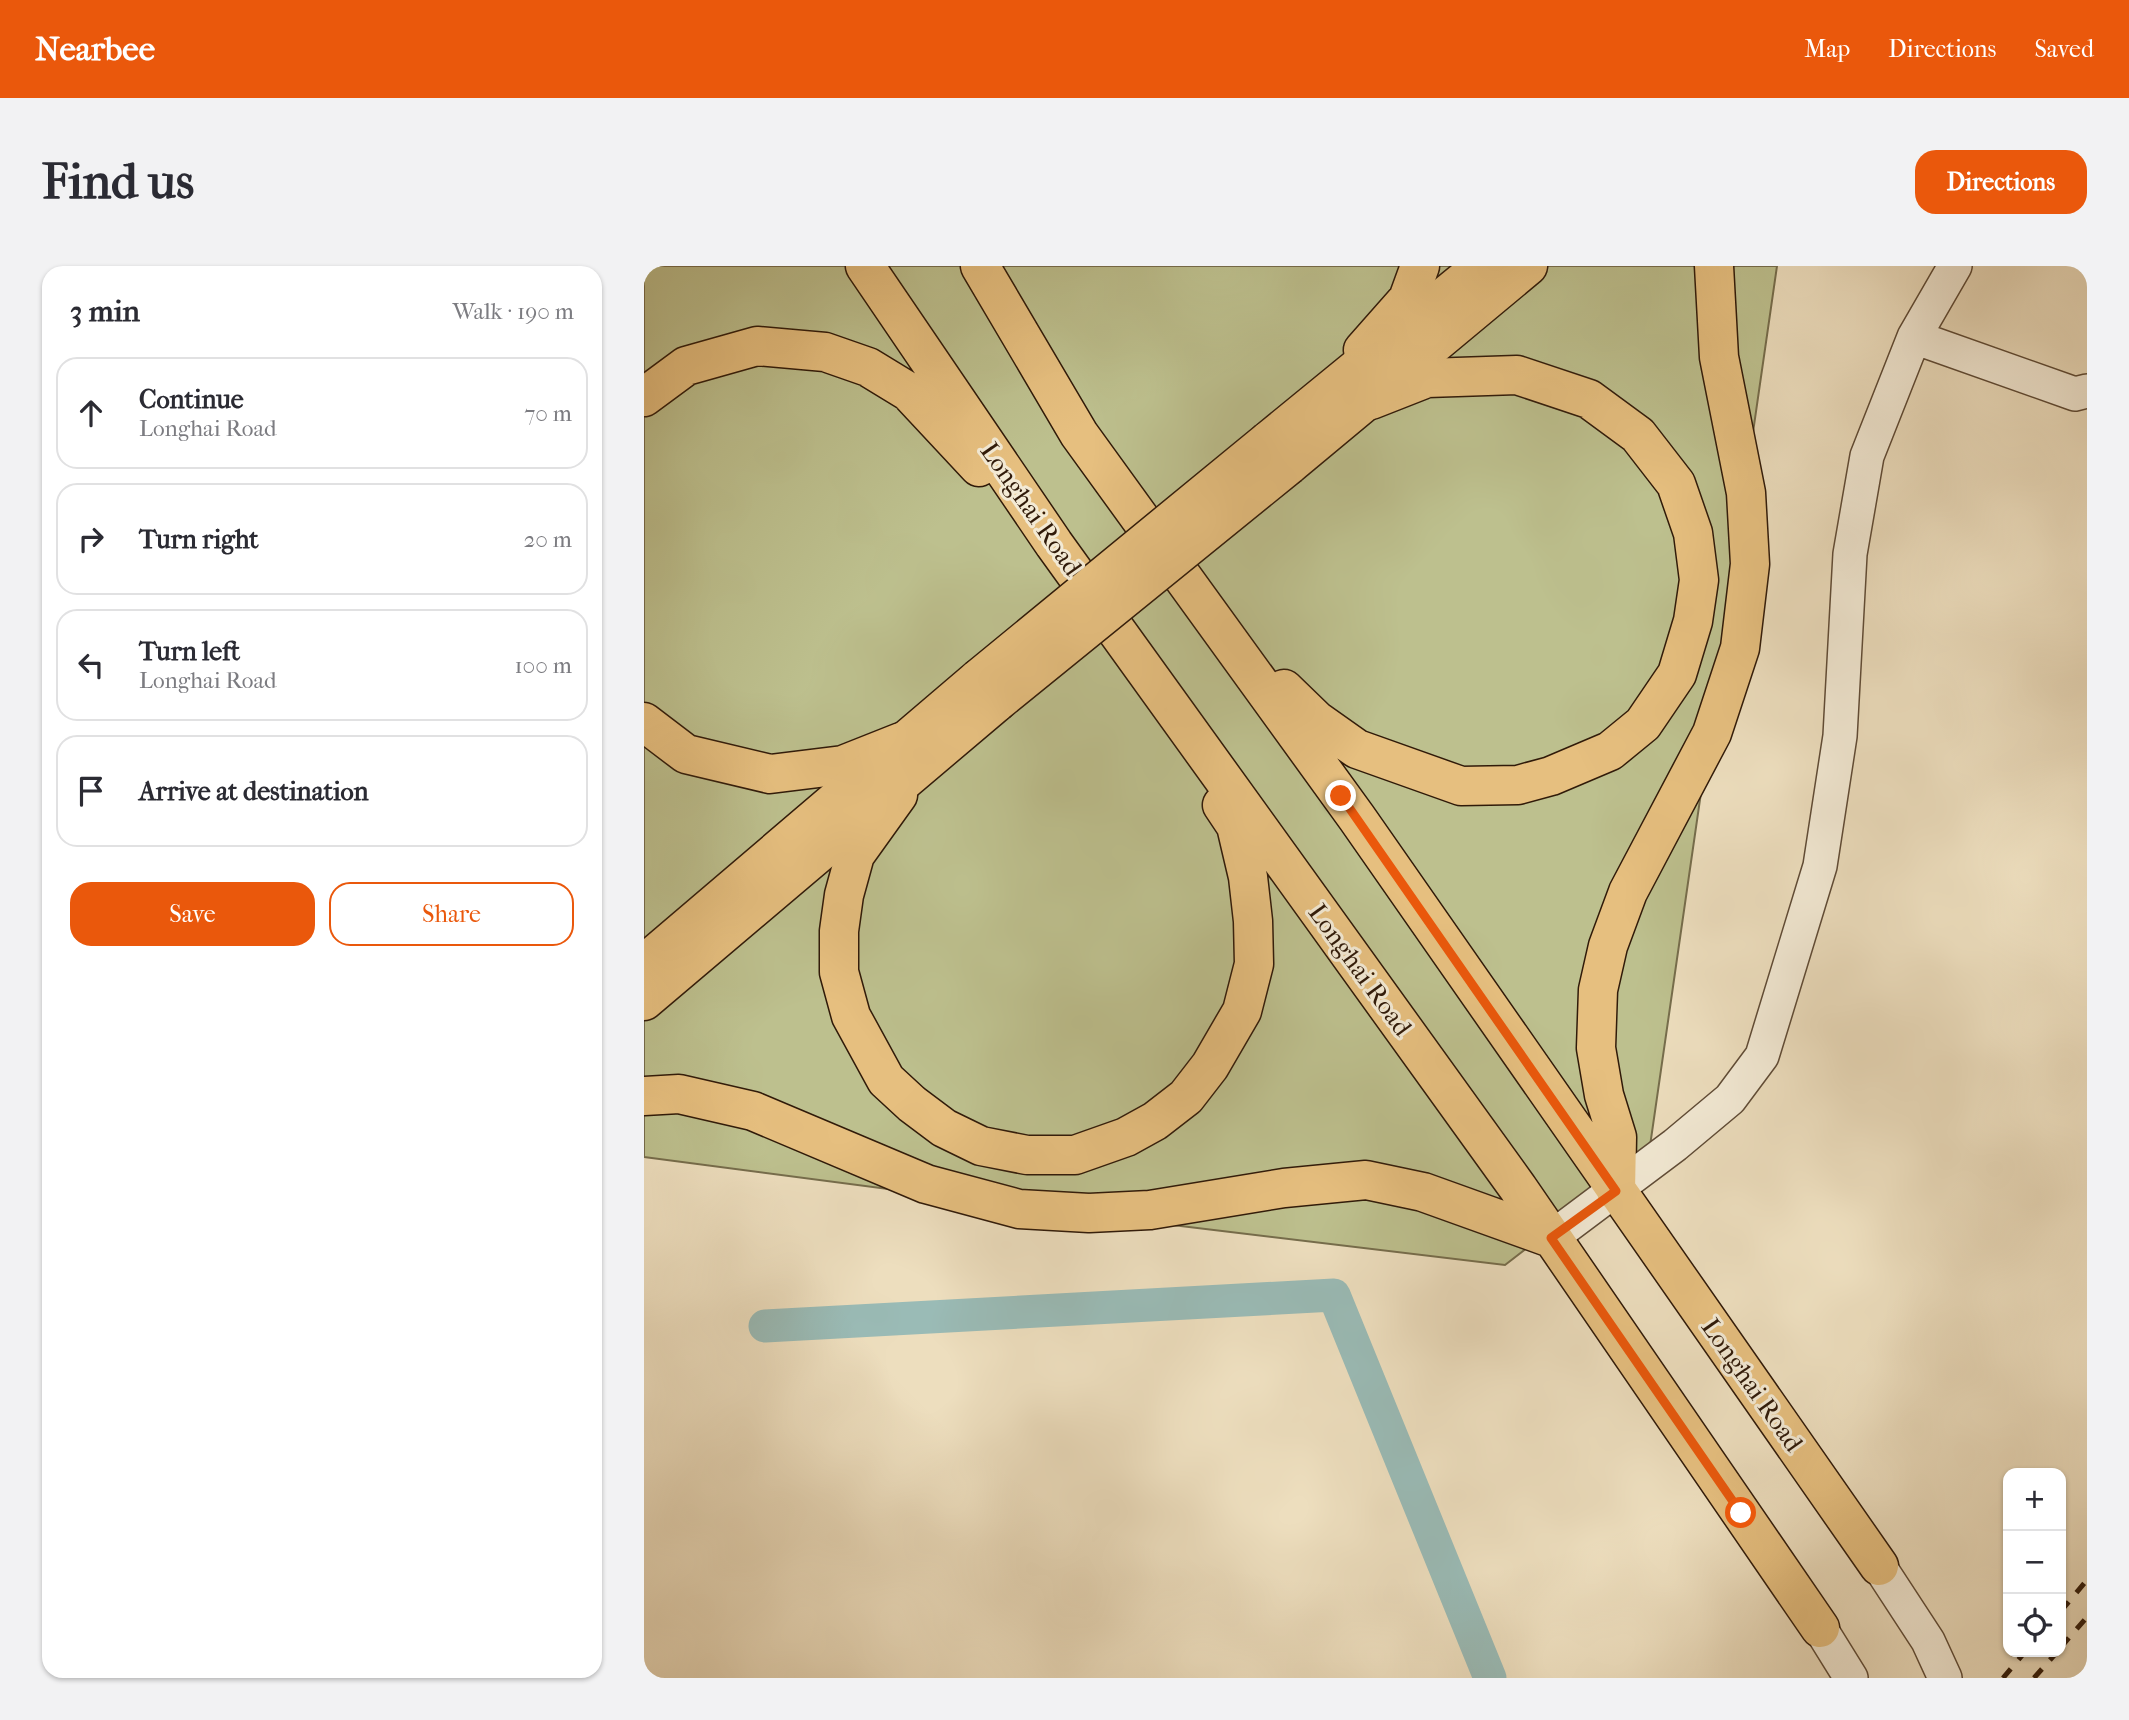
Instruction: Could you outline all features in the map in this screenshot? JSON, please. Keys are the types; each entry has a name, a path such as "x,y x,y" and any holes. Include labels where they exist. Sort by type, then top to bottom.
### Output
{"main road":[{"name":"Longhai Road","path":"865,266 1054,544 1518,1188 1820,1628"},
{"name":"Longhai Road","path":"980,266 1079,433 1357,818 1879,1566"},
{"path":"1004,266 1022,313 1071,395 1117,485"},
{"path":"1353,391 1367,344 1408,299 1420,266"},
{"path":"1353,391 1482,266"},
{"path":"644,964 913,753 1353,391 1528,266"},
{"path":"1616,1191 1617,1137 1604,1095 1596,1048 1598,990 1608,946 1628,892 1712,733 1740,648 1750,564 1746,493 1719,357 1714,266"},
{"path":"644,397 686,366 757,346 825,352 868,367 909,392 1054,544"},
{"path":"1231,644 1273,678 1316,720 1357,749 1461,786 1518,785 1551,776 1610,751 1643,724 1677,674 1693,621 1699,580 1693,533 1676,484 1638,435 1589,400 1517,375 1427,379 1353,391"},
{"path":"913,753 855,855 844,895 839,931 839,972 851,1016 886,1080 944,1128 981,1146 1027,1155 1075,1156 1136,1132 1186,1097 1210,1066 1242,1011 1254,964 1248,877 1236,826 1192,761 1163,696"},
{"path":"644,722 686,754 770,774 913,753"},
{"path":"644,1001 913,753"},
{"path":"644,1096 679,1094 753,1111 926,1184 1019,1209 1089,1213 1150,1210 1284,1188 1366,1180 1423,1192 1551,1238"}],"street":[{"path":"1551,1238 1616,1191 1730,1099 1762,1056 1820,866 1840,736 1850,554 1867,457 1914,337 1955,266"},
{"path":"1914,337 2075,394 2087,391"},
{"name":"Longhai Road","path":"1879,1566 1928,1641 1945,1678"},
{"name":"Longhai Road","path":"1820,1628 1852,1678"}],"green space":[{"path":"644,266 1777,266 1649,1153 1505,1265 1056,1211 644,1157"}],"waterway":[{"path":"765,1326 1334,1295 1490,1678"}],"railway":[{"path":"2066,1605 2087,1580"},
{"path":"2066,1641 2087,1617"},
{"path":"2003,1678 2021,1657"},
{"path":"2034,1678 2053,1657"}],"route":[{"path":"1341,796 1616,1191 1551,1238 1741,1513"}]}
